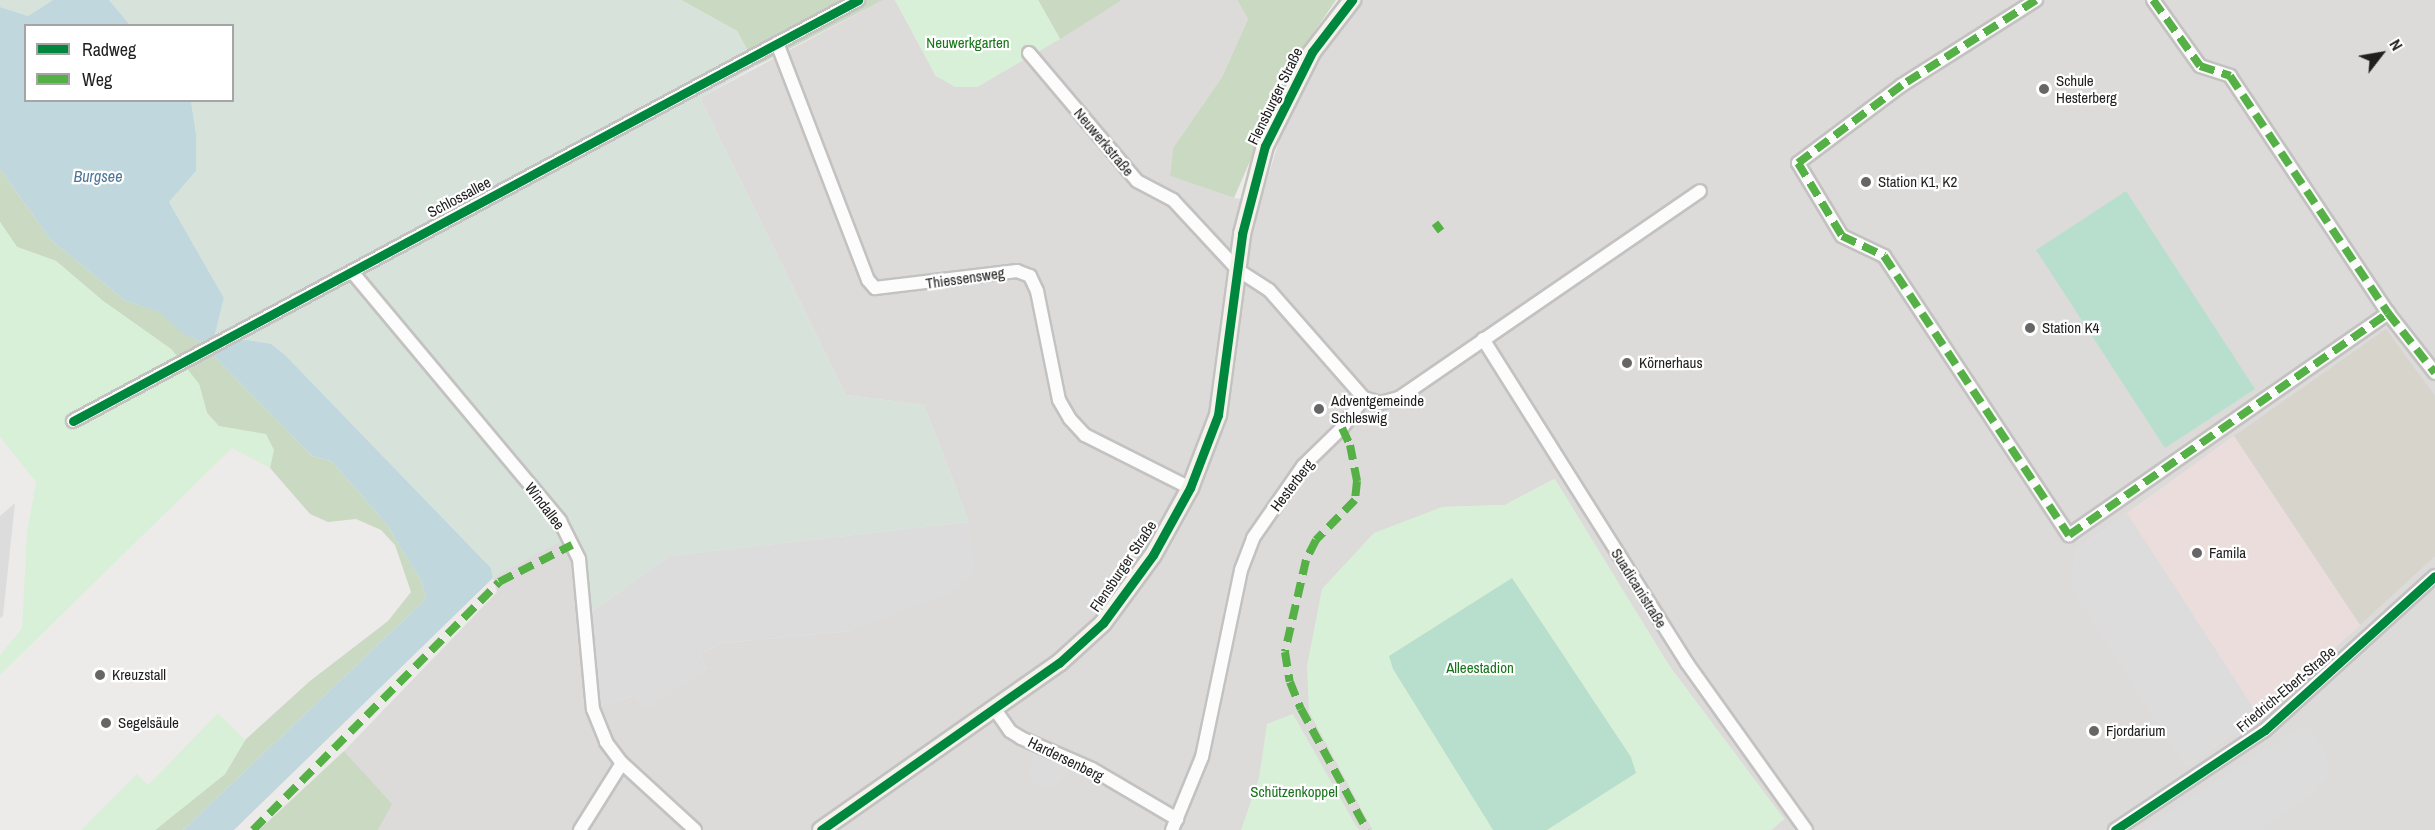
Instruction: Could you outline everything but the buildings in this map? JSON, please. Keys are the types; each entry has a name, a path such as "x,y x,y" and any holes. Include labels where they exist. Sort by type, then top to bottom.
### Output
{"street":[{"name":"Schlossallee","path":"73,420 213,343 353,273 858,0"},
{"name":"Flensburger Straße","path":"821,830 1059,663 1103,623 1153,555 1190,488 1218,415 1242,234 1265,146 1312,52 1352,0"},
{"path":"2036,0 1902,85 1798,163 1842,236 1884,256 2069,535 2388,313"},
{"path":"2153,0 2200,66 2229,76 2388,313 2435,373"},
{"name":"Thiessensweg","path":"777,43 868,279 876,288 1017,271 1030,276 1037,291 1059,400 1070,419 1085,435 1190,488"},
{"name":"Neuwerkstraße","path":"1029,53 1137,181 1173,200 1238,270 1269,290 1364,398"},
{"path":"1364,398 1380,404 1399,398 1700,191"},
{"name":"Windallee","path":"353,273 560,521 579,559 593,710 606,742 622,763 695,830"},
{"name":"Suadicanistraße","path":"1483,339 1687,663 1806,830"},
{"name":"Hesterberg","path":"1175,825 1202,756 1241,570 1253,538 1303,466 1342,428 1364,398"},
{"name":"Friedrich-Ebert-Straße","path":"2115,830 2265,730 2435,576"},
{"name":"Hardersenberg","path":"993,708 1010,731 1092,769 1175,825"},
{"path":"580,830 622,763"}],"shaded area":[{"path":"0,0 53,0 28,16 0,7"},
{"path":"109,0 681,0 737,31 756,66 700,98 846,395 924,405 969,522 670,556 592,611 586,552 559,542 493,578 491,568 285,355 271,344 221,346 215,334 224,298 169,202 196,171 196,134 191,102 234,102 234,24 129,24"},
{"path":"883,0 895,0 936,76 977,87 1122,0 1237,0 1248,19 1222,77 1173,148 1170,176 1234,198 1260,202 1286,119 1324,45 1358,0 2435,0 2435,830 1771,830 1784,819 1670,667 1554,479 1505,505 1442,507 1309,711 1373,830 378,830 391,804 344,751 497,592 493,578 504,570 559,542 586,552 598,708 634,695 646,709 707,668 699,654 723,643 851,631 969,522 924,405 846,395 700,98","holes":["2234,436 2360,625 2265,710 2186,767 2075,551"]},
{"path":"2386,329 2435,396 2435,556 2360,625 2234,436"},
{"path":"2234,436 2360,625 2265,710 2186,767 2072,588 2075,551"},
{"path":"15,503 3,616 0,618 0,516"},
{"path":"2127,513 2258,715 2186,767 2072,588 2075,551"},
{"path":"969,522 975,572 951,593 851,631 723,643 699,654 707,668 646,710 633,695 598,709 592,611 670,556"},
{"path":"2306,723 2326,754 2328,777 2311,796 2259,830 2143,830"},
{"path":"1036,749 1072,769 1055,786 1047,788 1033,783 1027,775"}],"green space":[{"path":"681,0 883,0 756,66 737,31"},
{"name":"Neuwerkgarten","path":"895,0 1038,0 1060,39 977,87 955,87 936,76"},
{"path":"1038,0 1122,0 1060,39"},
{"path":"1237,0 1336,0 1292,64 1234,198 1170,176 1173,148 1222,77 1248,19"},
{"path":"0,169 50,239 124,300 162,313 182,332 199,341 312,456 331,461 385,522 422,582 426,599 183,830 155,830 225,774 245,740 310,681 388,621 411,592 395,545 381,530 356,519 328,522 310,514 270,468 273,450 266,435 219,427 207,413 199,384 171,349 103,301 56,261 17,247 0,222"},
{"path":"2126,191 2255,389 2165,448 2036,250"},
{"path":"0,222 17,247 56,261 103,301 171,349 199,384 207,413 219,426 266,434 274,450 270,468 232,448 0,675 0,655 22,628 27,533 36,482 0,437"},
{"name":"Alleestadion","path":"1555,479 1670,667 1784,819 1771,830 1373,830 1309,711 1307,666 1322,589 1374,533 1442,507 1505,505"},
{"path":"1512,578 1631,757 1636,773 1547,830 1493,830 1393,669 1389,656"},
{"path":"218,713 245,740 225,774 155,830 81,830 137,774 148,785"},
{"name":"Schützenkoppel","path":"1293,714 1359,830 1241,830 1259,778 1267,724"},
{"path":"344,751 392,804 378,830 259,830"}],"water":[{"name":"Burgsee","path":"53,0 109,0 129,24 24,24 24,102 191,102 196,134 196,171 169,202 224,298 215,334 221,345 246,340 271,344 285,355 491,568 493,578 234,830 183,830 426,599 422,582 385,522 331,461 312,456 199,341 182,333 161,313 124,300 50,239 0,169 0,7 28,16"}],"marked path":[{"path":"2036,0 1902,85 1798,163 1842,236 1884,256 2069,535 2388,313"},
{"path":"2153,0 2200,66 2230,76 2388,313 2435,373"},
{"path":"1435,223 1441,231"},
{"path":"1342,428 1350,445 1357,481 1355,500 1316,540 1306,560 1285,652 1290,682 1301,709 1367,830"},
{"path":"253,830 499,582 572,545"}],"cycle path":[{"path":"73,421 858,0"},
{"path":"821,830 1059,663 1103,623 1153,555 1190,488 1218,415 1242,234 1265,146 1312,52 1352,0"},
{"path":"2115,830 2265,730 2435,576"}],"place":[{"name":"Schule Hesterberg","path":"2044,89"},
{"name":"Station K1, K2","path":"1866,182"},
{"name":"Station K4","path":"2030,328"},
{"name":"Körnerhaus","path":"1627,363"},
{"name":"Adventgemeinde Schleswig","path":"1319,409"},
{"name":"Famila","path":"2197,553"},
{"name":"Kreuzstall","path":"100,675"},
{"name":"Segelsäule","path":"106,723"},
{"name":"Fjordarium","path":"2094,731"}]}
